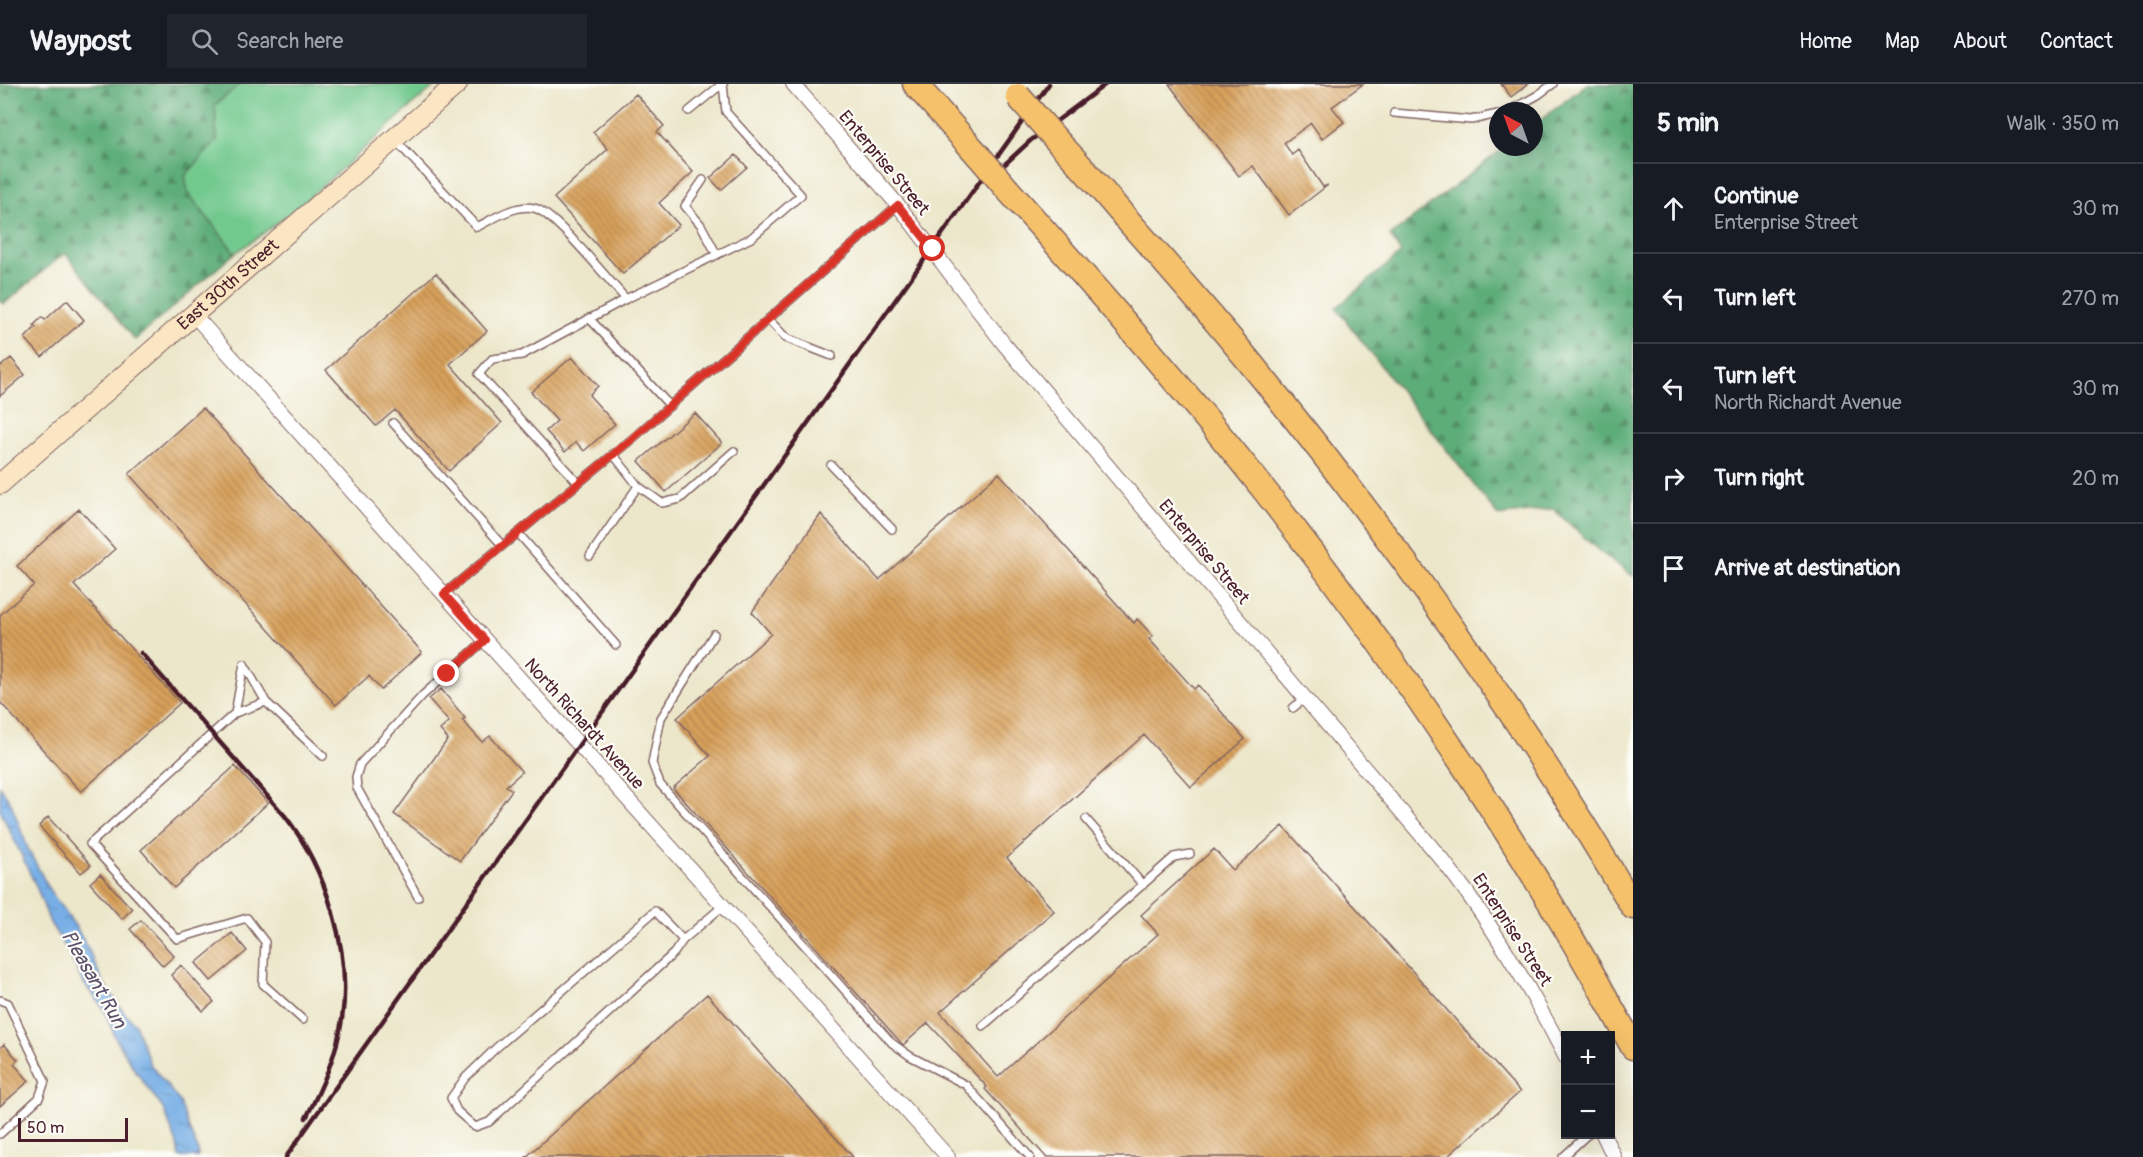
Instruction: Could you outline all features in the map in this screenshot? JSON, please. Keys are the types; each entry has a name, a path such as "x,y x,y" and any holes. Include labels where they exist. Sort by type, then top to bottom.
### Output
{"highway":[{"path":"915,84 1151,352 1257,481 1316,558 1396,668 1472,780 1543,891 1633,1047"},
{"path":"1013,90 1197,298 1287,407 1383,531 1494,687 1633,907"}],"main road":[{"name":"East 30th Street","path":"0,484 457,84"}],"street":[{"name":"Enterprise Street","path":"793,84 898,205 1004,344 1436,852 1474,902 1514,962 1561,1049"},
{"name":"North Richardt Avenue","path":"194,315 948,1157"},
{"path":"1605,1139 1614,1157"}],"lane":[{"path":"689,111 722,84"},
{"path":"578,483 479,374 492,359 522,355 626,299 751,238 801,195 726,112 722,84"},
{"path":"1525,102 1553,84"},
{"path":"1394,113 1471,120 1489,116"},
{"path":"394,139 477,227 508,210 534,208 551,217 626,299"},
{"path":"703,180 685,206 701,225 717,255"},
{"path":"444,594 670,406 898,205"},
{"path":"589,318 670,406"},
{"path":"768,319 786,338 832,356"},
{"path":"393,423 502,546"},
{"path":"613,454 638,486 662,503 680,499 734,451"},
{"path":"831,465 892,529"},
{"path":"590,556 638,486"},
{"path":"518,533 616,645"},
{"path":"714,634 661,718 652,763 660,784 892,1043 910,1056 966,1085 1030,1157"},
{"path":"418,897 357,788 356,777 360,764 423,694 485,640"},
{"path":"235,713 244,664 266,702 323,756"},
{"path":"1293,708 1305,698"},
{"path":"266,702 235,713 90,844 177,939 247,918 265,942 262,984 303,1020"},
{"path":"1086,819 1143,885"},
{"path":"983,1026 1174,857 1191,854"},
{"path":"683,940 655,912 496,1048 465,1078 451,1098 457,1111 475,1127 489,1122 674,953 683,940 723,906"},
{"path":"0,1000 8,1003 45,1081 39,1098 0,1134"},
{"path":"1563,1157 1583,1139"}],"green space":[{"path":"0,84 240,84 215,105 217,140 185,176 188,193 235,253 135,340 65,253 4,304 0,300"},
{"path":"240,84 437,84 314,193 235,253 188,193 185,176 217,140 215,105"},
{"path":"1587,84 1633,84 1633,576 1600,552 1553,509 1498,516 1336,308 1401,253 1390,236 1493,156 1543,156 1543,118"}],"water":[{"name":"Pleasant Run","path":"0,786 11,803 28,849 52,894 76,927 103,982 122,1010 135,1024 150,1064 180,1102 198,1150 198,1157 179,1157 177,1144 164,1110 134,1069 115,1037 104,1009 83,982 50,923 36,886 0,810"}],"building":[{"path":"1169,84 1363,84 1332,107 1344,122 1322,139 1311,123 1284,143 1292,155 1298,150 1323,187 1328,185 1289,215 1253,166 1239,176"},
{"path":"1501,84 1528,84 1511,97"},
{"path":"636,94 664,126 657,132 693,172 659,203 679,225 623,274 554,198 608,149 593,132"},
{"path":"736,155 747,167 721,190 710,178"},
{"path":"436,273 487,331 450,364 502,423 449,471 395,410 376,426 326,370"},
{"path":"67,300 84,320 42,357 25,338 42,317 45,320"},
{"path":"572,357 598,386 589,395 615,424 584,451 576,442 565,452 546,431 557,421 531,392"},
{"path":"11,358 25,375 0,396 0,367"},
{"path":"203,408 422,652 381,690 369,676 336,705 129,474"},
{"path":"695,413 722,443 666,492 639,461"},
{"path":"999,473 1134,623 1137,619 1153,636 1149,639 1194,689 1198,685 1245,739 1191,787 1144,735 1007,858 1054,911 940,1012 998,1077 1158,934 1141,915 1214,849 1233,870 1283,826 1520,1092 1447,1157 1046,1157 985,1089 987,1087 928,1023 903,1045 673,788 710,756 677,718 771,634 752,612 821,514 879,580"},
{"path":"79,509 115,549 74,585 180,703 81,792 0,702 0,615 34,585 17,566"},
{"path":"441,689 465,718 462,720 482,742 490,736 522,772 506,786 512,790 460,861 394,814 448,739 440,730 449,722 429,699"},
{"path":"235,766 268,803 174,888 141,850"},
{"path":"48,817 91,865 81,873 39,826"},
{"path":"100,874 132,909 122,919 90,883"},
{"path":"141,920 174,956 163,966 130,929"},
{"path":"232,933 247,951 211,981 196,963"},
{"path":"181,965 214,1002 203,1011 171,975"},
{"path":"707,994 853,1157 526,1157"},
{"path":"4,1044 18,1060 14,1064 29,1081 0,1106 0,1048"}],"railway":[{"path":"286,1157 1049,84"},
{"path":"991,177 1030,141 1106,84"},
{"path":"141,653 285,816 300,837 324,885 333,912 343,966 342,1019 333,1058 306,1118"}],"route":[{"path":"447,674 485,640 444,594 632,439 898,205 933,249"}]}
